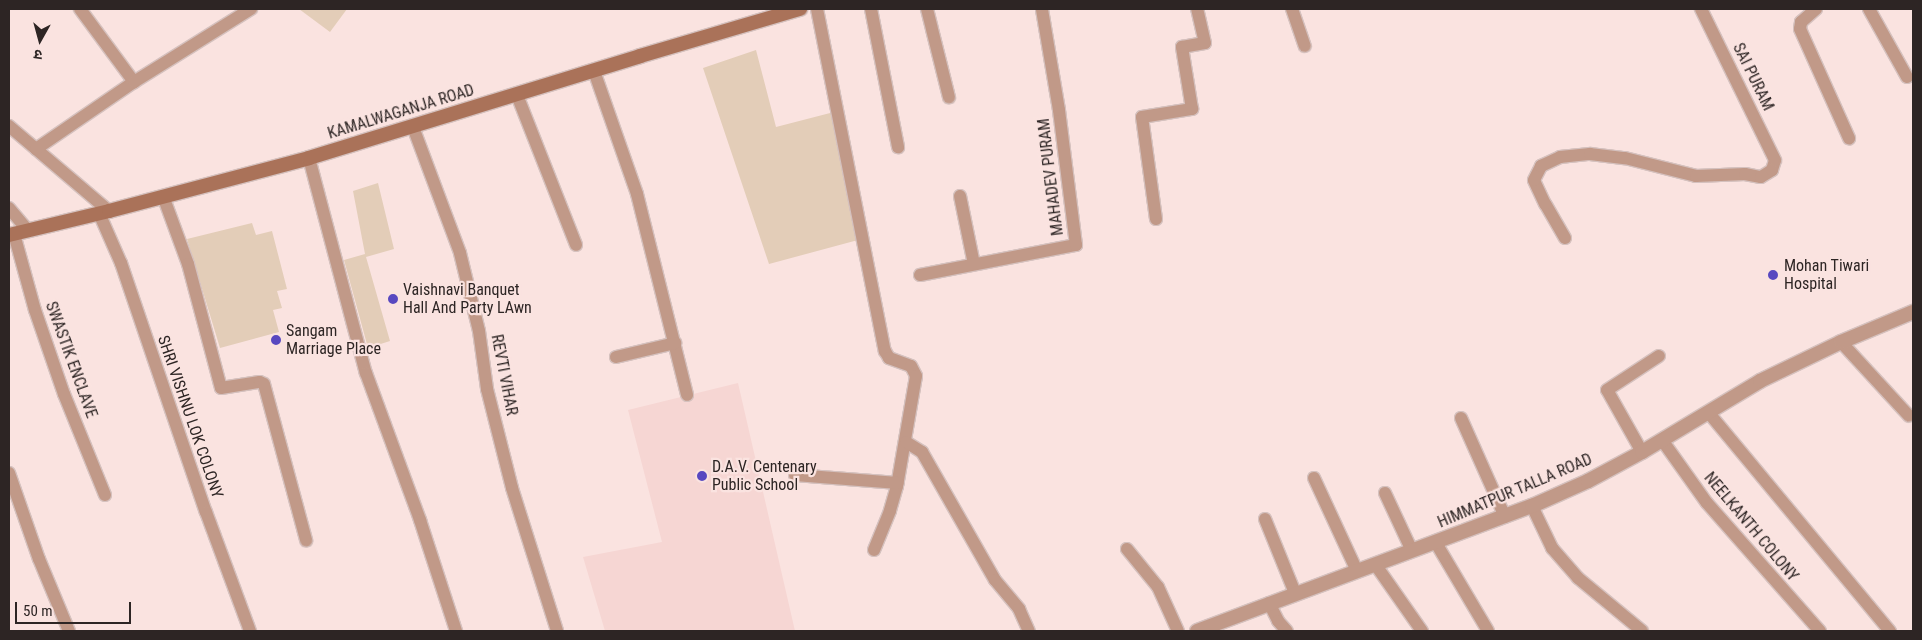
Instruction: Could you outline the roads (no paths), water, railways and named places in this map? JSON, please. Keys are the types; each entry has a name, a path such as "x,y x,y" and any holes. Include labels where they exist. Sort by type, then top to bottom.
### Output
{"main road":[{"name":"KAMALWAGANJA ROAD","path":"17,233 309,158 800,9"}],"street":[{"path":"80,9 134,82"},
{"path":"36,149 134,82 251,9"},
{"path":"817,9 885,352 889,358 911,366 916,376 913,446 874,550"},
{"path":"871,9 898,147"},
{"path":"927,9 949,97"},
{"name":"MAHADEV PURAM","path":"920,275 1076,245 1059,110 1042,9"},
{"path":"1156,219 1142,117 1192,109 1182,47 1206,43 1197,9"},
{"path":"1292,9 1304,46"},
{"name":"SAI PURAM","path":"1565,238 1545,204 1534,180 1541,166 1560,157 1590,154 1625,158 1696,176 1745,174 1762,177 1772,170 1775,160 1701,9"},
{"path":"1816,9 1801,22 1800,29 1850,138"},
{"path":"1868,9 1907,77"},
{"path":"594,71 637,194 687,395"},
{"path":"517,95 576,245"},
{"path":"9,126 104,212"},
{"name":"REVTI VIHAR","path":"413,127 460,253 479,331 487,390 512,488 557,631"},
{"path":"309,158 366,373 420,520 456,631"},
{"path":"163,196 188,264 221,388 260,382 264,384 306,540"},
{"path":"960,196 974,264"},
{"path":"9,208 17,233"},
{"name":"SHRI VISHNU LOK COLONY","path":"104,212 206,512 250,631"},
{"name":"SWASTIK ENCLAVE","path":"17,233 35,310 64,394 105,495"},
{"name":"HIMMATPUR TALLA ROAD","path":"1197,631 1532,506 1588,481 1642,452 1760,382 1841,342 1913,313"},
{"path":"616,357 675,342"},
{"path":"1841,342 1909,416"},
{"path":"1642,452 1607,390 1659,356"},
{"path":"1708,412 1890,631"},
{"path":"1461,418 1505,517"},
{"name":"NEELKANTH COLONY","path":"1662,440 1707,502 1820,631"},
{"path":"913,446 995,580 1019,610 1029,631"},
{"path":"9,473 39,559 69,631"},
{"path":"795,475 898,483"},
{"path":"1314,478 1357,571"},
{"path":"1385,493 1412,551"},
{"path":"1532,506 1552,548 1578,578 1642,631"},
{"path":"1265,519 1295,593"},
{"path":"1436,543 1488,631"},
{"path":"1126,549 1158,587 1178,631"},
{"path":"1375,564 1422,631"},
{"path":"1269,604 1278,621 1287,631"}],"place":[{"name":"Mohan Tiwari Hospital","path":"1773,275"},
{"name":"Vaishnavi Banquet Hall And Party LAwn","path":"393,299"},
{"name":"Sangam Marriage Place","path":"276,340"},
{"name":"D.A.V. Centenary Public School","path":"702,476"}]}
